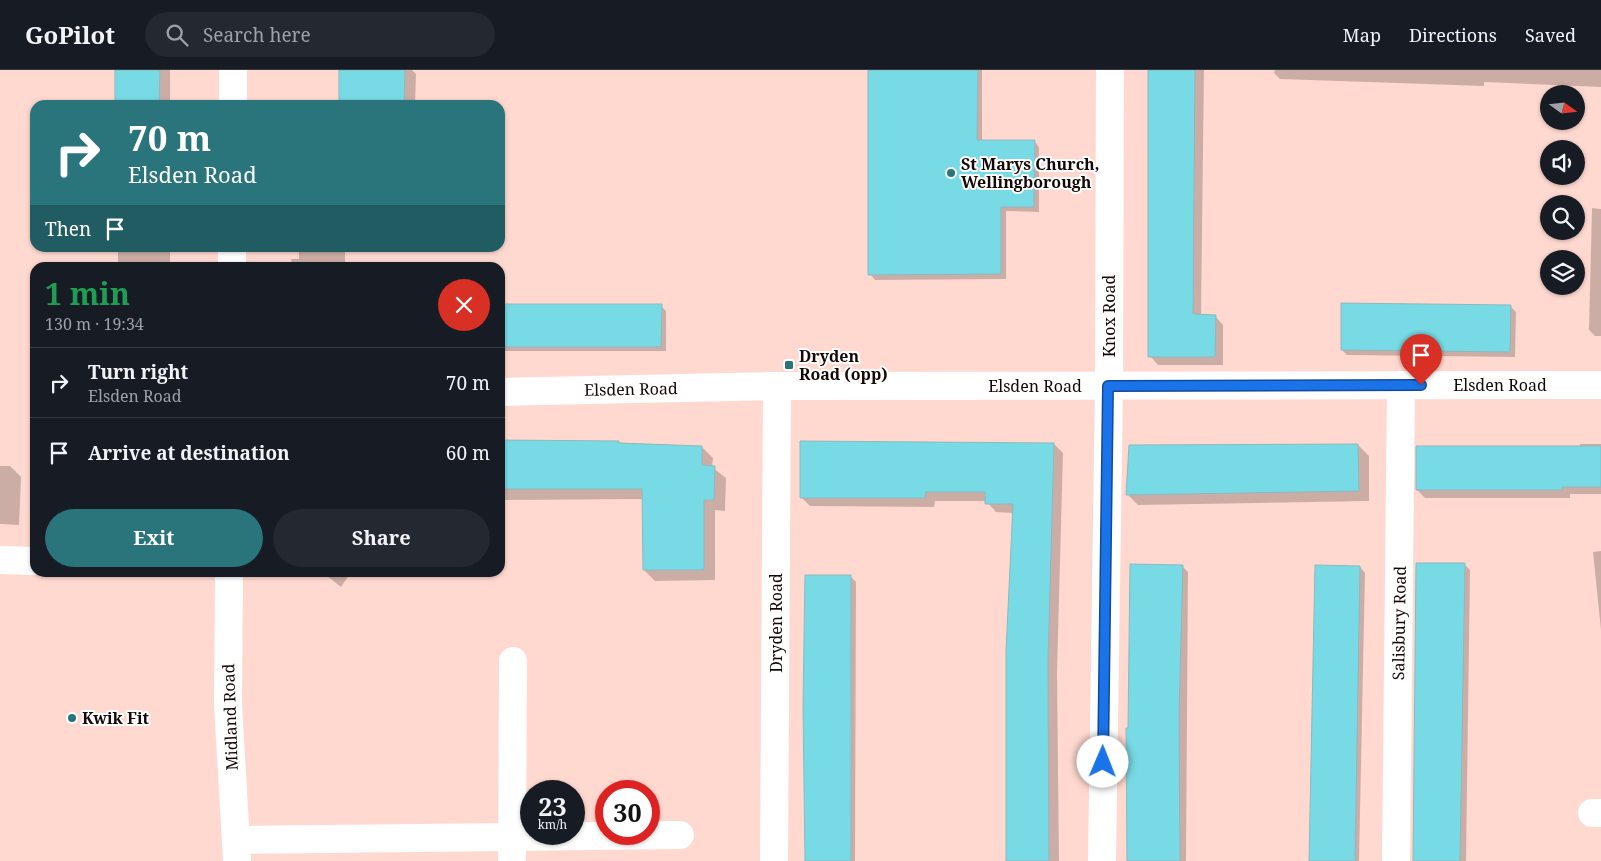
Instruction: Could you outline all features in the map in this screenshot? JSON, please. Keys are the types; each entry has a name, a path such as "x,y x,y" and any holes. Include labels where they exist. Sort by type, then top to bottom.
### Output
{"street":[{"path":"233,70 233,100"},
{"name":"Knox Road","path":"1102,861 1110,70"},
{"name":"Salisbury Road","path":"1396,861 1401,385"},
{"name":"Elsden Road","path":"505,392 777,386 1601,385"},
{"name":"Dryden Road","path":"774,861 777,386"},
{"path":"0,560 30,561"},
{"name":"Midland Road","path":"229,577 228,704 236,850"},
{"path":"512,849 513,661"},
{"path":"236,850 512,849 680,834"}],"building":[{"path":"115,70 160,70 159,100 115,100"},
{"path":"339,70 405,70 404,100 339,100"},
{"name":"St Marys Church, Wellingborough","path":"868,70 978,70 977,140 1035,140 1034,207 1001,207 1001,274 868,275"},
{"path":"1148,70 1195,70 1193,314 1216,315 1215,357 1148,357"},
{"path":"1341,303 1511,305 1510,352 1341,350"},
{"path":"505,304 662,304 661,347 505,347"},
{"path":"505,440 619,441 619,443 702,446 702,465 715,466 714,500 704,500 704,570 643,570 642,489 505,489"},
{"path":"800,441 1054,443 1048,662 1049,861 1006,861 1006,651 1013,504 985,504 985,492 926,492 925,498 800,498"},
{"path":"1358,444 1359,491 1126,495 1129,445"},
{"path":"1416,446 1601,446 1601,487 1562,487 1562,490 1416,490"},
{"path":"1416,563 1465,563 1460,861 1413,861"},
{"path":"1130,564 1183,565 1179,714 1180,861 1127,861 1126,728 1128,728"},
{"path":"1315,565 1360,566 1355,861 1309,861"},
{"path":"805,575 851,575 851,861 805,861 803,706"}],"place":[{"name":"St Marys Church, Wellingborough","path":"951,173"},
{"name":"Dryden Road (opp)","path":"789,365"},
{"name":"Kwik Fit","path":"72,718"}],"route":[{"path":"1103,762 1108,386 1421,385"}]}
